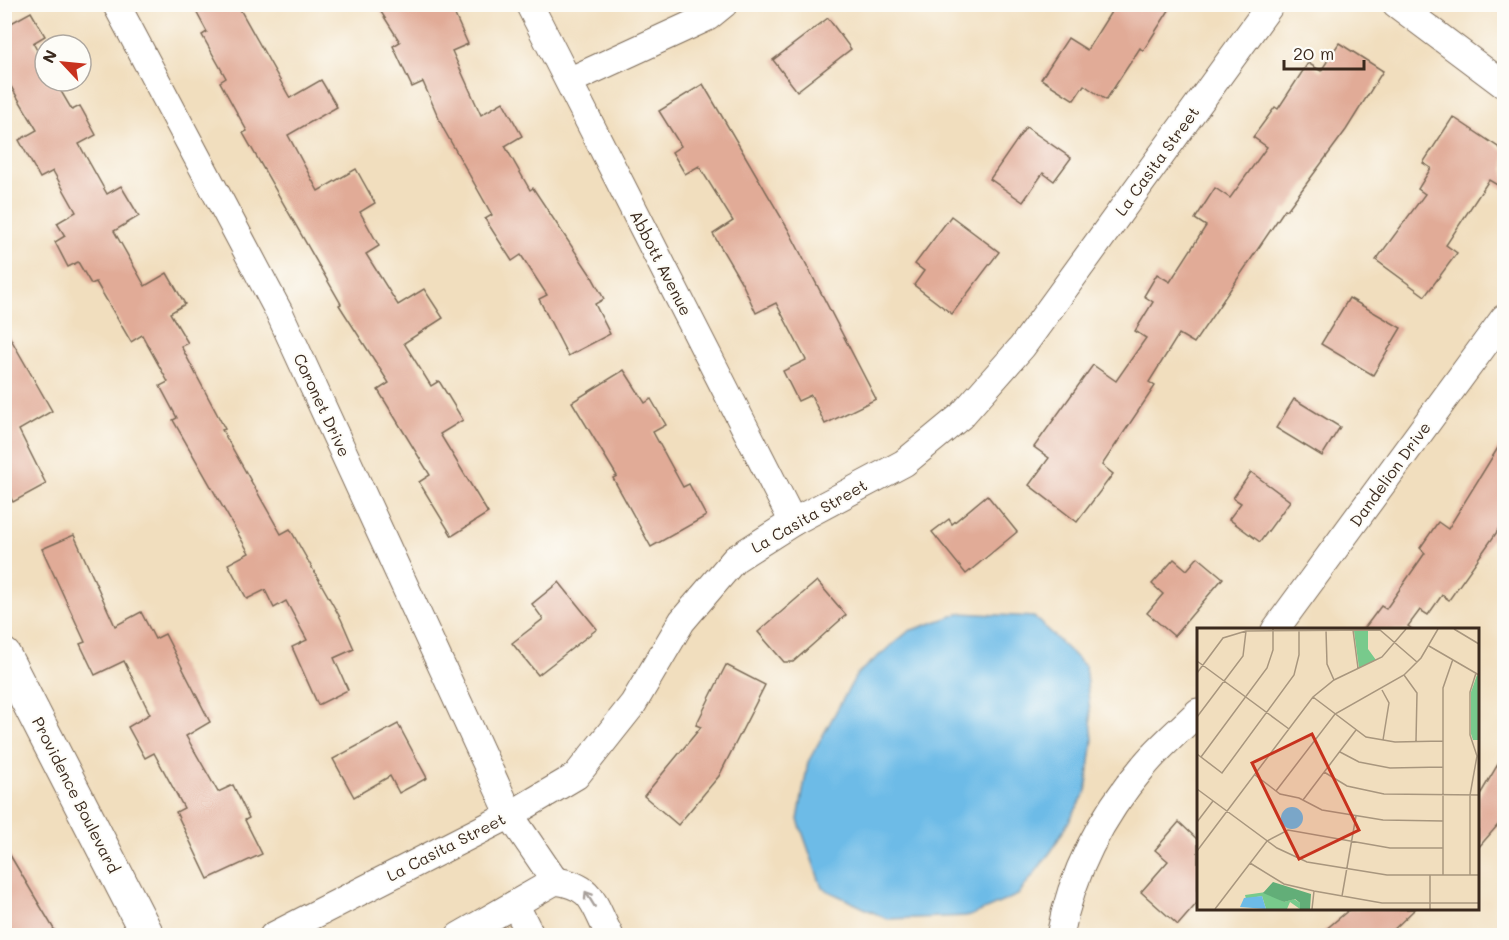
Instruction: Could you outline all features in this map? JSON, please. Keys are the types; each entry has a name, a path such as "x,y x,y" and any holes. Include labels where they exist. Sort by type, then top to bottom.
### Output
{"main road":[{"name":"Providence Boulevard","path":"4,655 148,936"}],"street":[{"name":"Coronet Drive","path":"116,4 279,312 510,815 555,881"},
{"name":"Abbott Avenue","path":"530,4 793,522"},
{"path":"569,81 708,17 724,4"},
{"name":"La Casita Street","path":"273,936 510,815 576,776 633,704 690,612 735,560 793,522 904,463 961,416 1022,347 1271,4"},
{"path":"1396,4 1504,86"},
{"name":"Dandelion Drive","path":"1276,628 1504,318"},
{"path":"1060,936 1066,901 1102,822 1143,767 1197,713"},
{"path":"459,936 555,881 576,884 588,893 610,936"},
{"path":"515,904 531,936"}],"water":[{"path":"961,613 1034,617 1085,666 1093,739 1086,792 1052,850 1018,895 970,916 887,919 822,888 798,820 808,762 857,674 909,631"}],"building":[{"path":"192,4 237,4 290,98 321,80 337,107 288,135 318,191 356,169 375,203 360,212 379,246 366,254 398,305 424,289 443,318 404,343 431,386 439,381 463,420 440,434 488,513 452,536 419,482 430,475 378,390 389,383 339,305 341,304 243,133 247,131 220,82 226,78 202,35 207,32"},
{"path":"376,4 450,4 468,44 452,51 481,115 503,102 522,136 505,146 530,190 533,188 592,277 604,299 595,304 610,334 568,356 539,299 547,295 521,255 512,261 485,219 492,215 443,128 423,82 412,87 393,46 400,42"},
{"path":"1116,4 1173,4 1143,51 1140,48 1106,100 1084,85 1074,100 1041,79 1068,38 1087,50"},
{"path":"31,12 43,33 33,33 33,93 62,93 72,110 80,106 96,135 79,144 107,194 121,186 139,216 114,231 145,286 167,273 185,304 170,313 188,343 181,346 225,429 222,430 281,534 290,529 341,619 354,649 334,658 348,690 318,705 292,647 307,640 286,601 274,608 265,590 247,599 228,564 249,553 173,420 177,418 160,386 168,382 142,335 131,342 96,282 91,284 78,262 68,267 55,242 65,236 57,223 76,212 53,171 40,178 19,140 37,130 4,75 4,27"},
{"path":"828,18 851,49 797,91 773,60"},
{"path":"1339,43 1383,71 1346,130 1287,210 1285,209 1194,343 1179,334 1149,382 1155,386 1102,465 1113,474 1077,522 1029,485 1049,458 1034,447 1093,365 1116,381 1146,338 1135,331 1153,302 1144,296 1157,274 1170,282 1206,226 1195,219 1215,188 1230,198 1267,147 1253,137 1275,107 1278,109 1308,63 1321,71"},
{"path":"703,84 788,229 876,399 825,424 811,395 798,401 783,371 806,360 776,303 756,313 743,285 713,234 733,221 699,166 685,174 672,152 681,146 659,111"},
{"path":"1453,117 1504,151 1504,189 1489,180 1446,245 1457,253 1425,296 1376,260 1425,194 1418,189 1431,168 1423,163"},
{"path":"1026,127 1071,158 1054,181 1043,173 1023,202 990,179"},
{"path":"951,216 999,252 952,314 914,285 924,271 915,264"},
{"path":"1349,298 1401,328 1373,375 1321,344"},
{"path":"4,327 52,411 19,430 46,484 13,502 4,485"},
{"path":"624,370 645,403 651,399 666,425 653,432 683,487 689,484 706,516 651,547 613,478 617,476 572,402"},
{"path":"1294,399 1340,427 1322,456 1276,428"},
{"path":"1504,438 1504,522 1449,600 1442,595 1428,615 1420,610 1408,626 1410,628 1364,628 1381,606 1386,609 1425,553 1420,548 1438,522 1448,529"},
{"path":"1251,472 1290,501 1260,542 1229,519 1241,503 1233,498"},
{"path":"987,495 1017,532 966,574 932,532 949,519 952,524"},
{"path":"74,535 115,626 141,612 155,639 165,634 210,722 186,736 218,792 233,785 249,818 245,820 262,854 208,879 176,812 184,808 154,753 145,758 128,727 150,714 124,661 95,675 80,644 85,642 42,549"},
{"path":"1198,557 1223,578 1174,636 1147,613 1163,594 1152,584 1174,559 1187,570"},
{"path":"817,581 846,615 793,662 784,662 758,632"},
{"path":"559,582 597,629 538,675 512,643 543,619 532,604"},
{"path":"726,665 765,685 719,776 678,825 644,796 701,727 696,725"},
{"path":"398,724 427,778 399,793 390,776 354,797 333,759"},
{"path":"1504,754 1504,818 1479,847 1479,796"},
{"path":"1179,822 1197,839 1197,903 1178,925 1141,892 1168,861 1155,850"},
{"path":"4,845 58,936 4,936"},
{"path":"1349,910 1414,910 1387,936 1318,936"}]}
